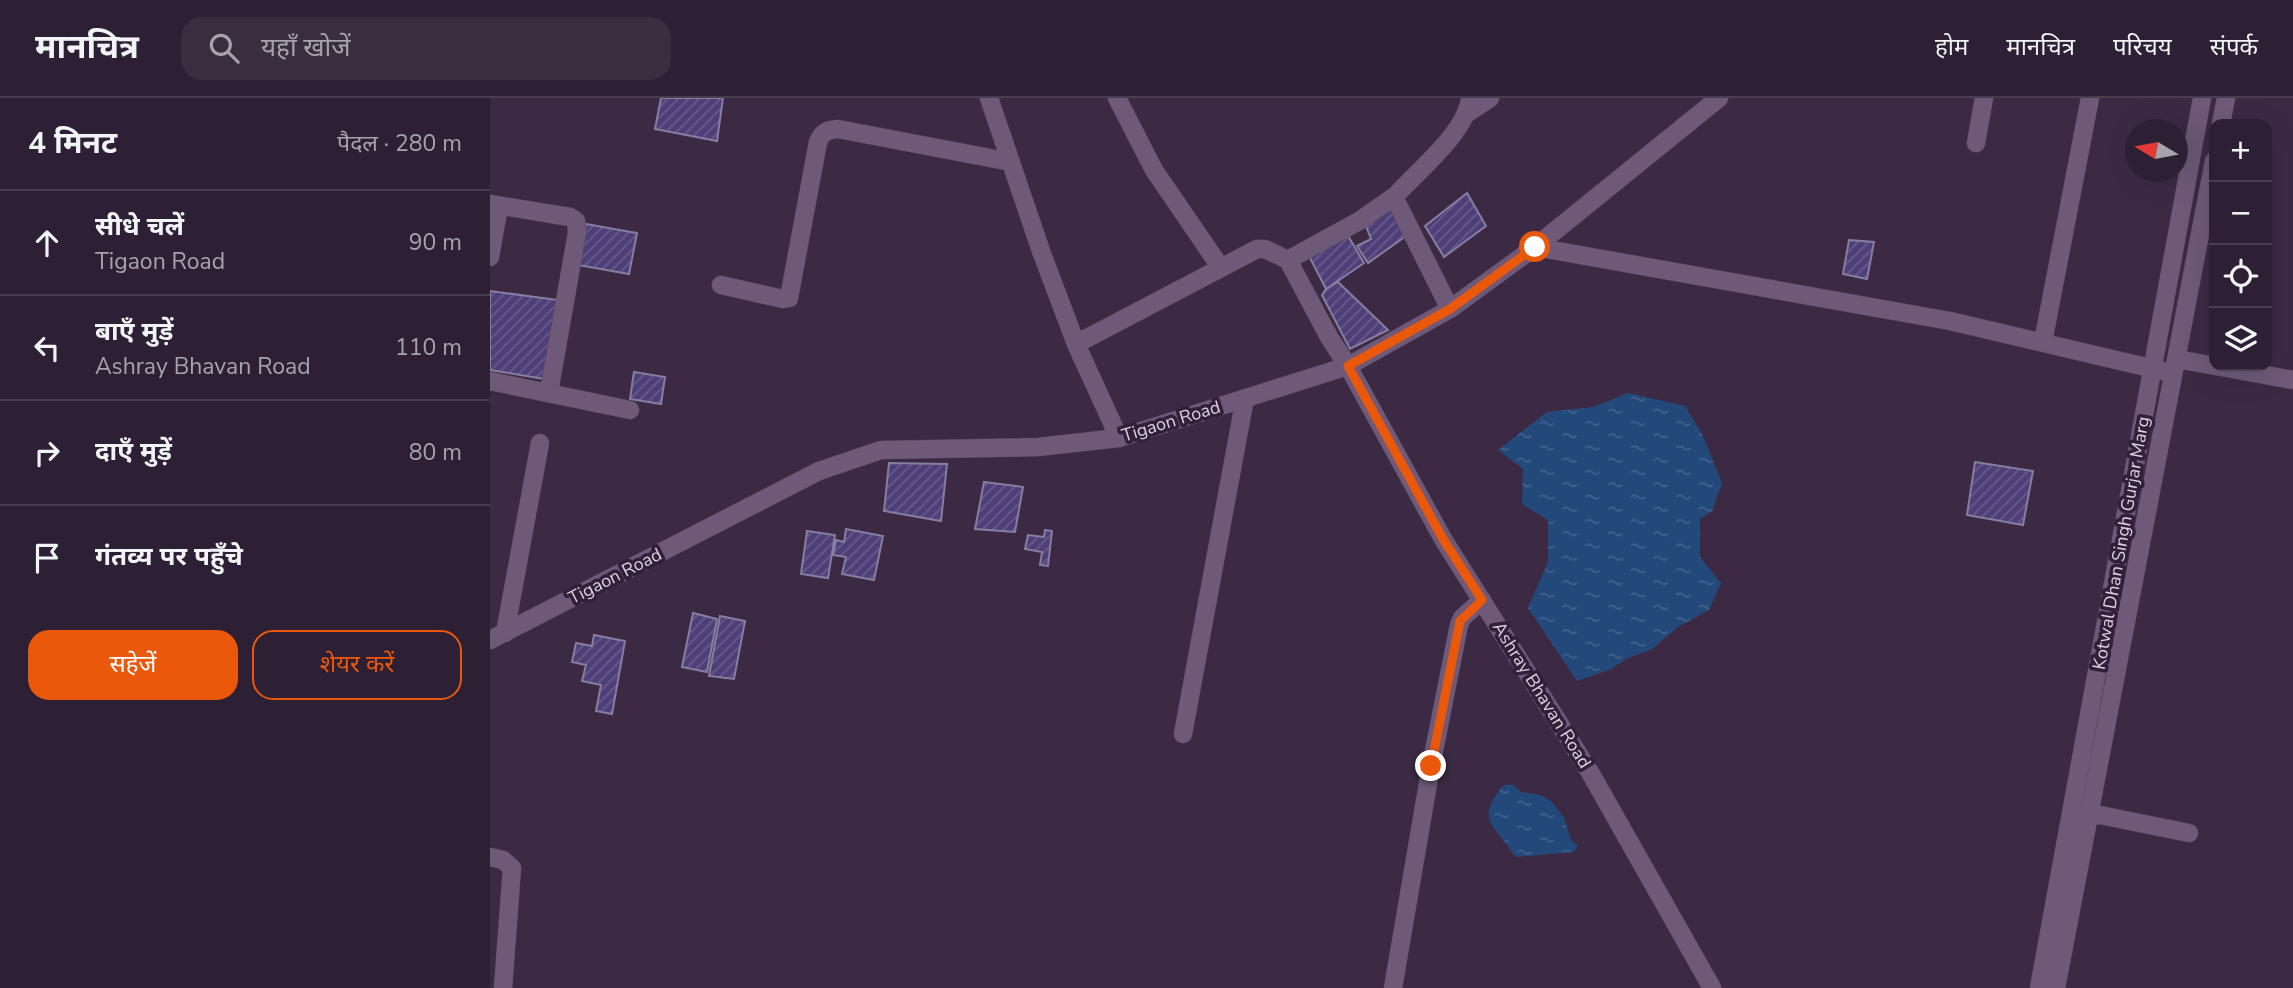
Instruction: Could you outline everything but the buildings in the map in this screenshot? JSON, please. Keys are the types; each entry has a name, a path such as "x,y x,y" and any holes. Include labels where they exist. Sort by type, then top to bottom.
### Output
{"street":[{"path":"989,98 1076,344 1119,438"},
{"path":"1118,98 1154,170 1221,268"},
{"path":"1076,344 1257,248 1288,260 1339,233 1395,196 1446,143 1468,106 1490,98"},
{"name":"Tigaon Road","path":"497,636 819,471 881,450 1038,447 1119,438 1348,366 1450,309 1535,247 1719,98"},
{"path":"1976,143 1984,98"},
{"path":"2043,342 2090,98"},
{"name":"Kotwal Dhan Singh Gurjar Marg","path":"2039,988 2202,98"},
{"path":"2222,119 2226,98"},
{"path":"721,285 783,299 789,298 818,142 821,134 828,130 838,129 1011,162"},
{"name":"Kotwal Dhan Singh Gurjar Marg","path":"2056,988 2210,182"},
{"path":"1395,196 1396,203 1450,309"},
{"path":"490,257 495,205 570,217 576,221 549,392"},
{"path":"1535,247 1950,321 2153,368 2176,366 2293,380"},
{"name":"Ashray Bhavan Road","path":"1288,260 1443,539 1591,774 1712,988"},
{"path":"490,381 631,410"},
{"path":"1183,734 1245,398"},
{"path":"497,636 540,443"},
{"path":"1393,988 1431,766 1459,625 1462,618 1482,600"},
{"path":"2090,813 2189,833"},
{"path":"490,857 503,860 512,868 503,988"}],"water":[{"path":"1628,393 1685,406 1702,434 1722,483 1712,511 1700,519 1700,557 1721,583 1709,610 1678,627 1652,649 1626,659 1611,669 1577,681 1528,608 1548,562 1548,520 1522,504 1523,469 1498,450 1547,412 1593,407"},
{"path":"1504,785 1513,785 1521,792 1541,795 1552,802 1564,818 1571,840 1578,846 1573,852 1515,857 1489,816 1495,797"}],"route":[{"path":"1431,766 1460,621 1482,600 1443,539 1348,366 1450,309 1535,247"}]}
